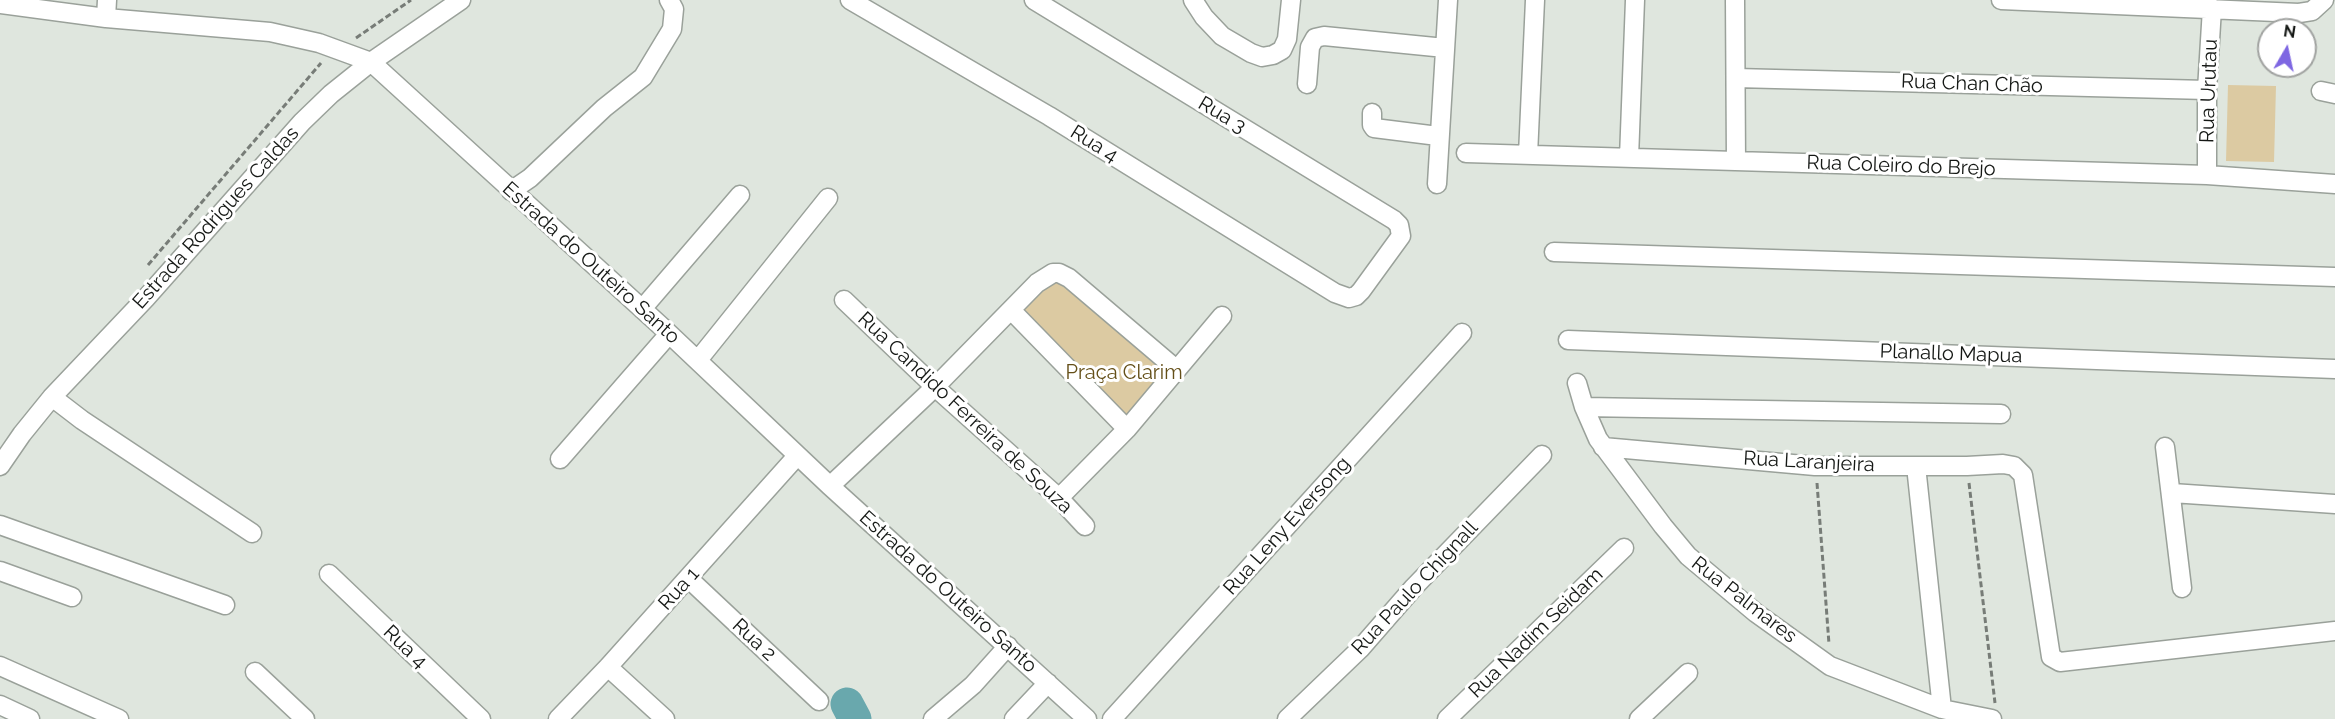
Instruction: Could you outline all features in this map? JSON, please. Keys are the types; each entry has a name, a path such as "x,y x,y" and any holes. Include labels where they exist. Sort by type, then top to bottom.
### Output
{"street":[{"name":"Estrada Rodrigues Caldas","path":"0,466 52,397 146,298 302,122 331,94 370,62 461,0"},
{"path":"511,191 530,178 604,108 643,77 672,29 674,9 669,0"},
{"name":"Rua 4","path":"850,0 1049,116 1335,293 1349,298 1356,296 1401,236"},
{"name":"Rua 3","path":"1034,0 1394,220 1399,225 1401,236"},
{"path":"1192,0 1222,36 1262,57 1273,56 1282,50 1287,39 1292,0"},
{"path":"1437,184 1440,150 1438,136 1448,0"},
{"path":"1528,154 1535,0"},
{"path":"1629,158 1635,0"},
{"path":"1736,0 1736,161"},
{"path":"2001,0 2299,13 2312,11 2324,0"},
{"name":"Estrada do Outeiro Santo","path":"0,4 107,9 270,32 319,43 370,62 698,360 797,456 1087,719"},
{"name":"Rua Urutau","path":"2207,175 2207,90 2212,8"},
{"path":"1307,84 1310,47 1315,38 1324,36 1445,48"},
{"name":"Rua Chan Chão","path":"1736,78 2207,90"},
{"path":"1372,113 1374,128 1438,136"},
{"name":"Rua Coleiro do Brejo","path":"1466,153 2207,175 2335,184"},
{"path":"642,309 740,195"},
{"path":"698,360 828,198"},
{"path":"1554,252 2335,277"},
{"path":"830,486 935,387 1047,275 1059,273 1069,278 1176,369"},
{"name":"Rua Candido Ferreira de Souza","path":"844,300 935,387 1059,498 1084,526"},
{"path":"1011,310 1126,429"},
{"path":"1059,498 1126,429 1222,316"},
{"name":"Rua Leny Eversong","path":"1112,719 1462,333"},
{"path":"560,459 669,334"},
{"name":"Planallo Mapua","path":"1568,340 2335,369"},
{"name":"Rua Palmares","path":"1577,383 1584,407 1603,447 1688,556 1756,613 1830,666 1942,709 1994,713"},
{"path":"52,397 82,420 252,533"},
{"path":"1584,407 2001,414"},
{"name":"Rua Laranjeira","path":"1603,447 1815,466 2003,464 2014,466 2023,475 2051,657 2060,662 2335,631"},
{"path":"2165,447 2182,588"},
{"name":"Rua Paulo Chignall","path":"1287,719 1360,649 1414,587 1542,455"},
{"name":"Rua 1","path":"558,719 608,667 797,456"},
{"path":"1916,466 1942,709"},
{"path":"2172,493 2335,504"},
{"path":"0,525 225,605"},
{"name":"Rua Nadim Seidam","path":"1447,719 1624,548"},
{"path":"0,572 72,597"},
{"name":"Rua 4","path":"329,574 481,719"},
{"name":"Rua 2","path":"688,578 819,701"},
{"path":"933,719 973,685 1008,646"},
{"path":"0,666 119,719"},
{"path":"608,667 664,719"},
{"path":"255,672 305,719"},
{"path":"1639,719 1688,673"},
{"path":"1014,719 1048,683"},
{"path":"0,705 30,719"}],"path":[{"path":"1815,466 1830,666"},
{"path":"1967,466 1994,713"}],"green space":[{"path":"2228,85 2276,86 2274,162 2226,161"},
{"name":"Praça Clarim","path":"1053,273 1176,369 1127,429 1011,310"}],"waterway":[{"path":"847,704 855,719"}]}
